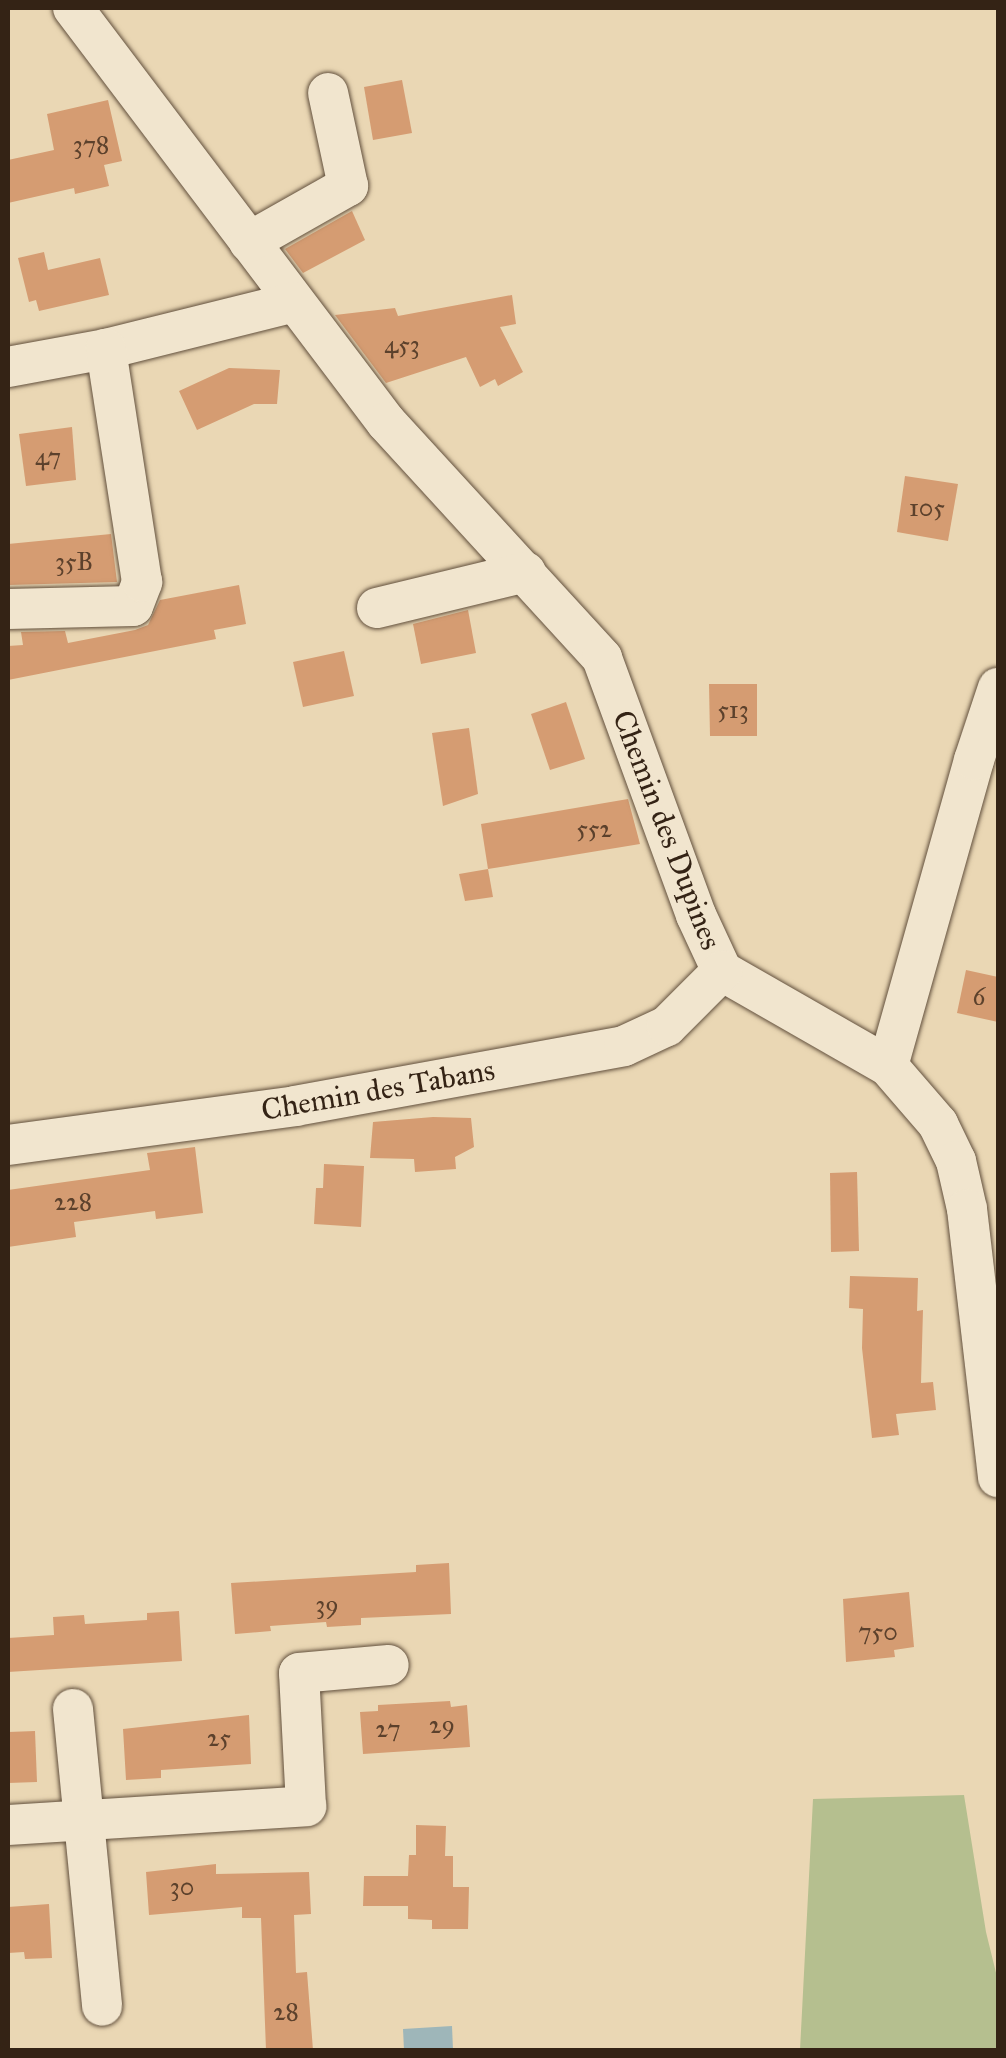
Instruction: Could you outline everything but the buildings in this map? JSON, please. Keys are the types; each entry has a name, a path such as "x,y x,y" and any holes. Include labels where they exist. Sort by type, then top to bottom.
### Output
{"street":[{"name":"Chemin des Dupines","path":"73,8 386,422 602,658 696,915 722,971 888,1066 938,1124 956,1161 967,1209 998,1477"},
{"path":"249,242 348,186 328,93"},
{"path":"8,366 106,349 294,302"},
{"path":"8,609 133,606 142,582 106,349"},
{"path":"377,608 526,572"},
{"path":"888,1066 998,688"},
{"name":"Chemin des Tabans","path":"8,1145 294,1106 624,1046 667,1026 722,971"},
{"path":"8,1825 306,1806 299,1673 389,1664"},
{"path":"73,1710 102,2006"}],"green space":[{"path":"964,1795 998,1981 998,2050 800,2050 813,1799"}],"water":[{"path":"452,2026 453,2050 404,2050 403,2029"}]}
